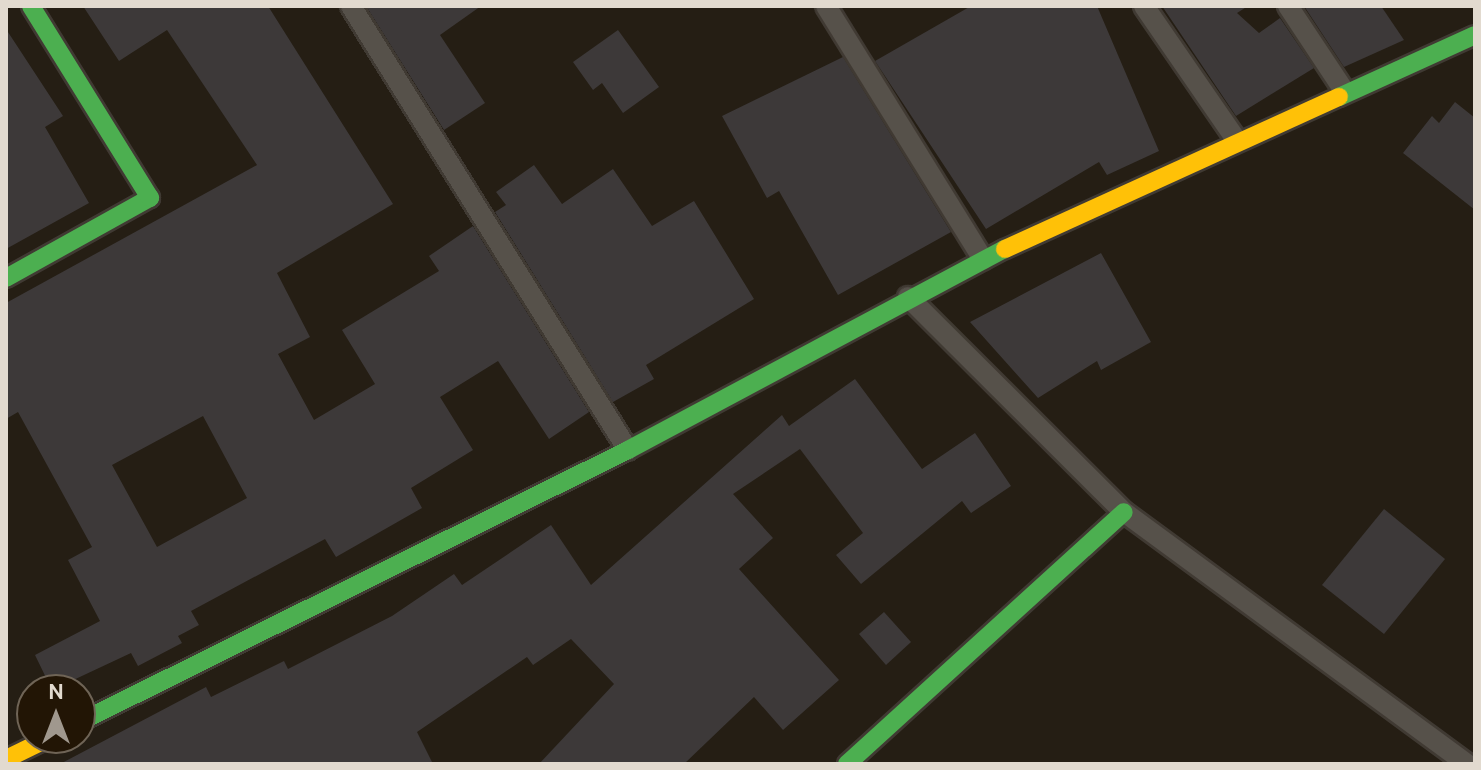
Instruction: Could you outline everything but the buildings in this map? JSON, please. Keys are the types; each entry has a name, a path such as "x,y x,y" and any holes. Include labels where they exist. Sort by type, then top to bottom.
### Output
{"street":[{"path":"6,278 150,198 31,6"},
{"path":"96,714 628,450 983,259 1235,138 1343,89 1475,35"},
{"path":"847,764 1124,512"}],"lane":[{"path":"351,6 628,450"},
{"path":"826,6 983,259"},
{"path":"1144,6 1235,138"},
{"path":"1288,6 1343,89"},
{"path":"908,297 1124,512 1467,764"}],"traffic: fast":[{"path":"6,278 150,198 31,6"},
{"path":"1339,97 1475,35"},
{"path":"96,714 628,450 1005,249"},
{"path":"847,764 1124,512"}],"traffic: slow":[{"path":"1005,249 1339,97"},
{"path":"6,759 16,754"}]}
